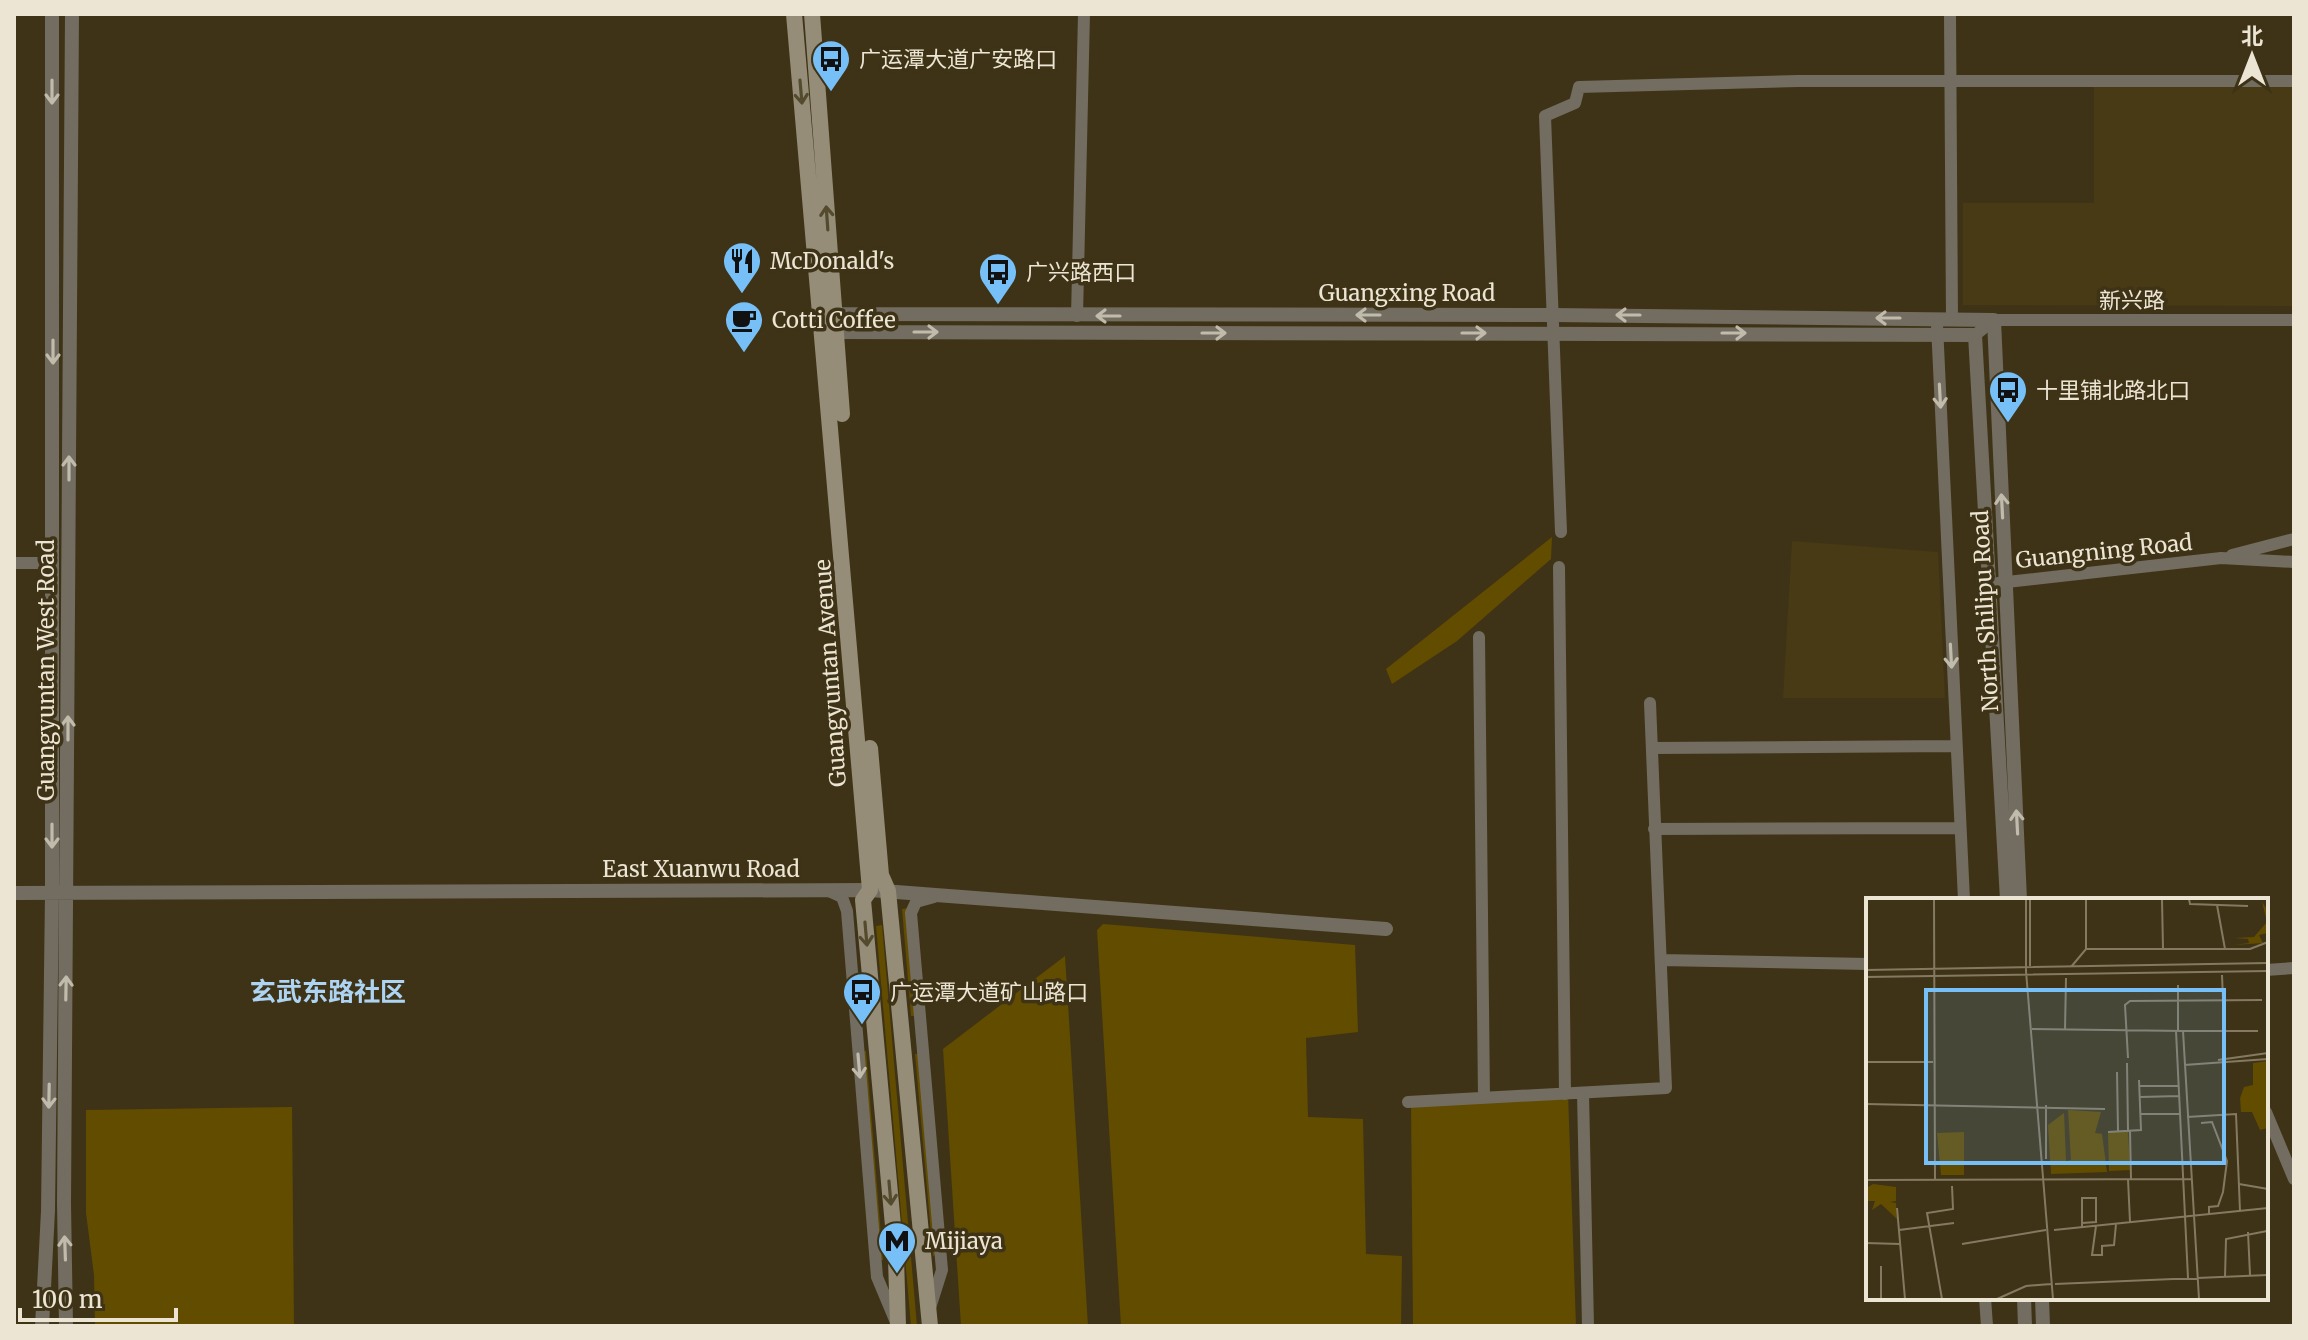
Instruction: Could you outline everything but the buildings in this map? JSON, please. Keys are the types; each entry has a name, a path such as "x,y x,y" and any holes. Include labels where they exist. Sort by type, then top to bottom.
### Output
{"main road":[{"name":"Guangyuntan Avenue","path":"794,14 828,320 881,875 888,891 930,1318"},
{"name":"Guangyuntan Avenue","path":"812,14 828,320 870,890 863,900 896,1258 897,1326"}],"street":[{"name":"Guangyuntan West Road","path":"52,14 52,563 66,1326"},
{"name":"Guangyuntan West Road","path":"42,1326 60,893 72,14"},
{"path":"1077,316 1084,14"},
{"path":"1950,14 1942,323 1955,746 1964,898"},
{"path":"1561,532 1545,116 1575,103 1579,87 1950,80 2294,81"},
{"name":"Guangxing Road","path":"828,320 1552,315 1942,323 1975,335"},
{"name":"Guangxing Road","path":"828,320 1551,333 1994,320"},
{"path":"1975,335 1994,320"},
{"name":"新兴路","path":"1994,320 2294,320"},
{"name":"North Shilipu Road","path":"1994,320 2007,898"},
{"name":"North Shilipu Road","path":"1975,335 1998,583 2020,898"},
{"name":"Guangning Road","path":"1998,583 2221,558 2294,539"},
{"name":"Guangning Road","path":"2221,558 2294,562"},
{"path":"14,563 52,563"},
{"path":"1559,567 1565,1094"},
{"path":"1479,637 1484,1098"},
{"path":"1408,1102 1666,1088 1650,703"},
{"path":"1652,748 1955,746"},
{"path":"1654,829 1960,828"},
{"path":"824,890 842,897 847,911 877,1277 897,1326"},
{"name":"East Xuanwu Road","path":"14,893 870,890 1386,929"},
{"path":"930,1318 942,1270 911,908 922,899 945,896"},
{"path":"1661,960 1866,964"},
{"path":"2268,970 2294,968"},
{"path":"905,1070 920,1020"},
{"path":"1583,1093 1588,1326"},
{"path":"2268,1117 2294,1179"},
{"path":"1985,1300 1987,1326"},
{"path":"2024,1300 2025,1326"},
{"path":"2042,1300 2043,1326"}],"shaded area":[{"path":"2094,87 2294,87 2294,306 1963,305 1963,203 2094,203"},
{"path":"1552,537 1551,559 1457,641 1392,684 1386,669"},
{"path":"1792,541 1938,552 1945,698 1783,698"},
{"path":"908,908 917,1016 911,1016 902,909"},
{"path":"1103,924 1355,945 1358,1032 1306,1038 1308,1117 1363,1119 1366,1254 1402,1256 1401,1326 1121,1326 1097,930"},
{"path":"882,925 917,1326 911,1326 876,926"},
{"path":"1065,956 1088,1326 961,1326 943,1049"},
{"path":"861,1051 866,1051 883,1260 879,1260"},
{"path":"915,1054 920,1054 937,1255 933,1256"},
{"path":"1568,1093 1576,1326 1413,1326 1411,1102"},
{"path":"292,1107 294,1326 95,1326 94,1275 86,1213 86,1110"}],"place":[{"name":"广运潭大道广安路口","path":"831,93"},
{"name":"McDonald's","path":"742,295"},
{"name":"广兴路西口","path":"998,306"},
{"name":"Cotti Coffee","path":"744,354"},
{"name":"十里铺北路北口","path":"2008,424"},
{"name":"广运潭大道矿山路口","path":"862,1026"},
{"name":"Mijiaya","path":"897,1275"}],"district":[{"name":"玄武东路社区","path":"328,991"}]}
